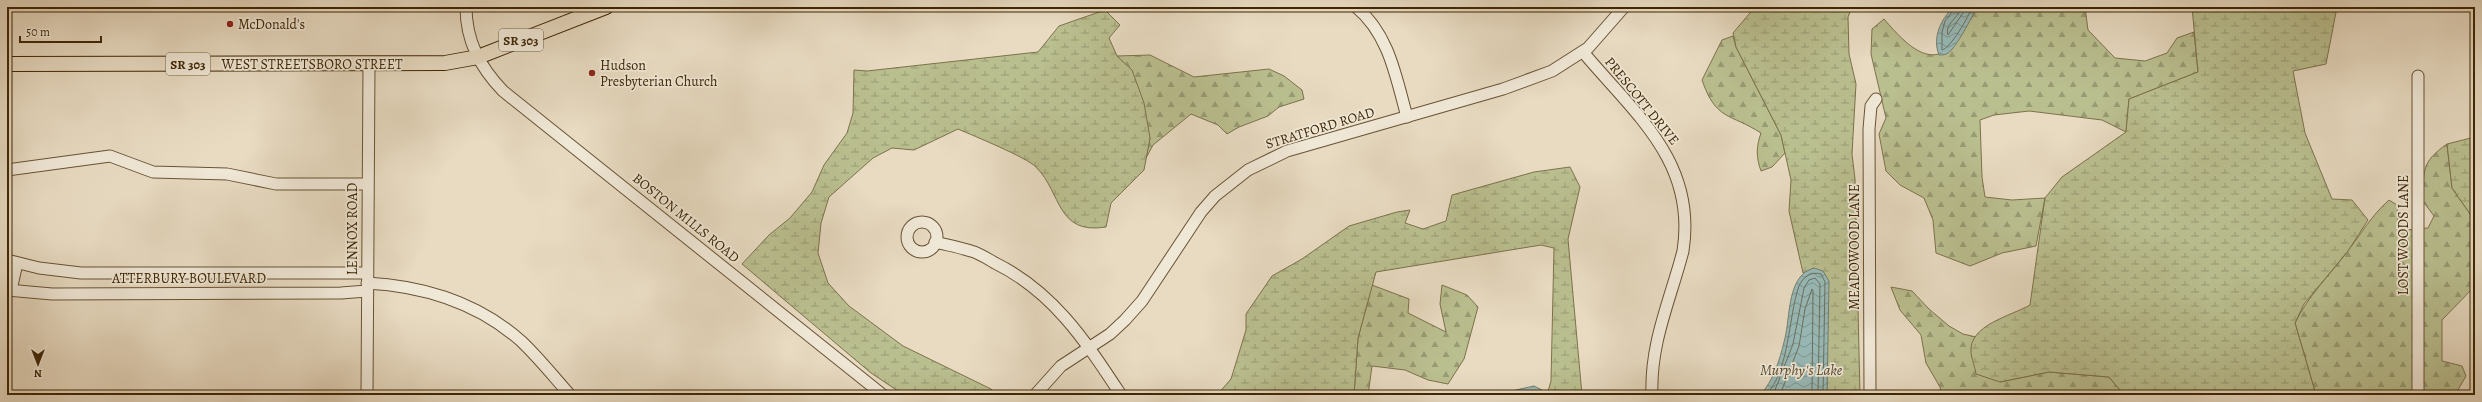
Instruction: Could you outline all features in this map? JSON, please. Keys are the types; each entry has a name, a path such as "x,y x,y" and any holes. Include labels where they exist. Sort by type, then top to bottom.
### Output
{"main road":[{"name":"WEST STREETSBORO STREET","path":"7,64 369,64 445,62 478,57 606,7"}],"street":[{"name":"BOSTON MILLS ROAD","path":"466,7 470,40 482,68 503,90 883,395"},
{"path":"1356,7 1372,22 1385,44 1407,117"},
{"path":"1583,52 1599,37 1624,7"},
{"name":"STRATFORD ROAD","path":"1035,395 1061,366 1110,334 1142,301 1201,212 1233,181 1265,160 1287,151 1522,84 1552,71 1583,52"},
{"name":"PRESCOTT DRIVE","path":"1583,52 1656,138 1674,169 1684,200 1686,230 1683,251 1656,344 1652,376 1652,395"},
{"name":"LENNOX ROAD","path":"367,395 367,184 369,64"},
{"name":"LOST WOODS LANE","path":"2418,76 2418,395"},
{"name":"MEADOWOOD LANE","path":"1870,395 1869,129 1871,106 1876,99"},
{"path":"7,170 110,156 153,172 227,174 276,184 367,184"},
{"path":"936,242 972,251 1022,277 1051,300 1089,347 1121,395"},
{"name":"ATTERBURY BOULEVARD","path":"367,282 341,293 52,294 9,290 12,261 39,268 81,273 367,282 432,293 479,312 520,341 570,395"}],"green space":[{"path":"1755,7 1852,7 1848,17 1849,54 1856,84 1852,154 1855,179 1860,395 1827,395 1827,342 1814,268 1803,273 1789,211 1791,180 1781,135 1736,47 1733,33"},
{"path":"1976,7 2085,7 2088,30 2115,58 2145,61 2167,53 2177,38 2194,32 2198,72 2129,99 2126,132 2102,120 2029,111 1994,115 1980,120 1982,177 1985,197 2012,200 2045,198 2036,246 2002,253 1970,266 1936,253 1933,220 1924,198 1900,185 1886,171 1879,134 1886,118 1871,54 1872,29 1884,19 1903,39 1923,53 1933,55 1943,52 1953,45 1972,17"},
{"path":"2192,7 2337,7 2326,64 2293,71 2305,133 2332,199 2352,200 2368,220 2348,251 2304,304 2295,323 2316,395 2124,395 2109,377 2049,372 2000,382 1976,374 1971,353 1972,343 1976,335 1983,328 1992,323 2030,305 2045,198 2062,177 2126,132 2129,99 2198,72"},
{"path":"1105,10 1120,25 1109,38 1117,56 1132,70 1144,103 1150,138 1144,170 1111,203 1106,227 1090,228 1078,225 1062,210 1051,188 1036,167 1011,152 958,129 914,150 892,148 873,158 829,197 821,223 818,253 828,283 849,306 903,346 991,389 995,395 904,395 871,373 742,264 769,235 790,218 812,192 824,165 847,133 853,113 854,70 867,71 1038,52 1059,26"},
{"path":"1733,36 1736,47 1781,135 1785,153 1772,167 1761,171 1757,152 1761,133 1719,110 1707,93 1702,80 1722,40"},
{"path":"1150,55 1194,77 1269,69 1284,76 1302,90 1304,99 1279,107 1268,116 1239,127 1227,134 1218,125 1191,114 1153,145 1146,158 1150,138 1117,56"},
{"path":"2475,137 2475,221 2452,188 2447,144"},
{"path":"2447,144 2452,188 2475,221 2475,286 2442,320 2442,361 2462,366 2466,376 2455,395 2316,395 2295,323 2300,313 2312,295 2347,252 2371,219 2389,200 2397,205 2398,221 2406,230 2428,228 2434,216 2422,200 2424,174 2428,162"},
{"path":"1570,167 1580,187 1568,239 1582,395 1547,395 1551,381 1554,248 1541,245 1376,272 1358,338 1354,395 1217,395 1231,379 1246,330 1246,314 1272,276 1302,259 1349,226 1397,212 1410,210 1405,223 1423,229 1446,221 1452,195 1534,172"},
{"path":"1372,285 1409,299 1408,313 1446,332 1440,304 1442,285 1467,295 1478,307 1464,359 1448,384 1428,380 1405,370 1372,366 1368,395 1354,395 1358,338"},
{"path":"1891,287 1912,291 1929,309 1949,326 1963,334 1976,337 2000,382 2049,372 2109,377 2124,395 1942,395 1940,387 1926,363 1921,335 1900,310"}],"water":[{"path":"1953,7 1976,7 1968,24 1955,45 1947,54 1939,55 1937,48 1937,35 1941,23"},
{"name":"Murphy's Lake","path":"1814,268 1823,271 1829,281 1827,395 1760,395 1769,384 1780,356 1786,334 1794,288 1798,280 1806,271"},
{"path":"1534,386 1542,390 1542,395 1493,395"}],"place":[{"name":"McDonald's","path":"230,24"},
{"name":"Hudson Presbyterian Church","path":"592,73"}]}
